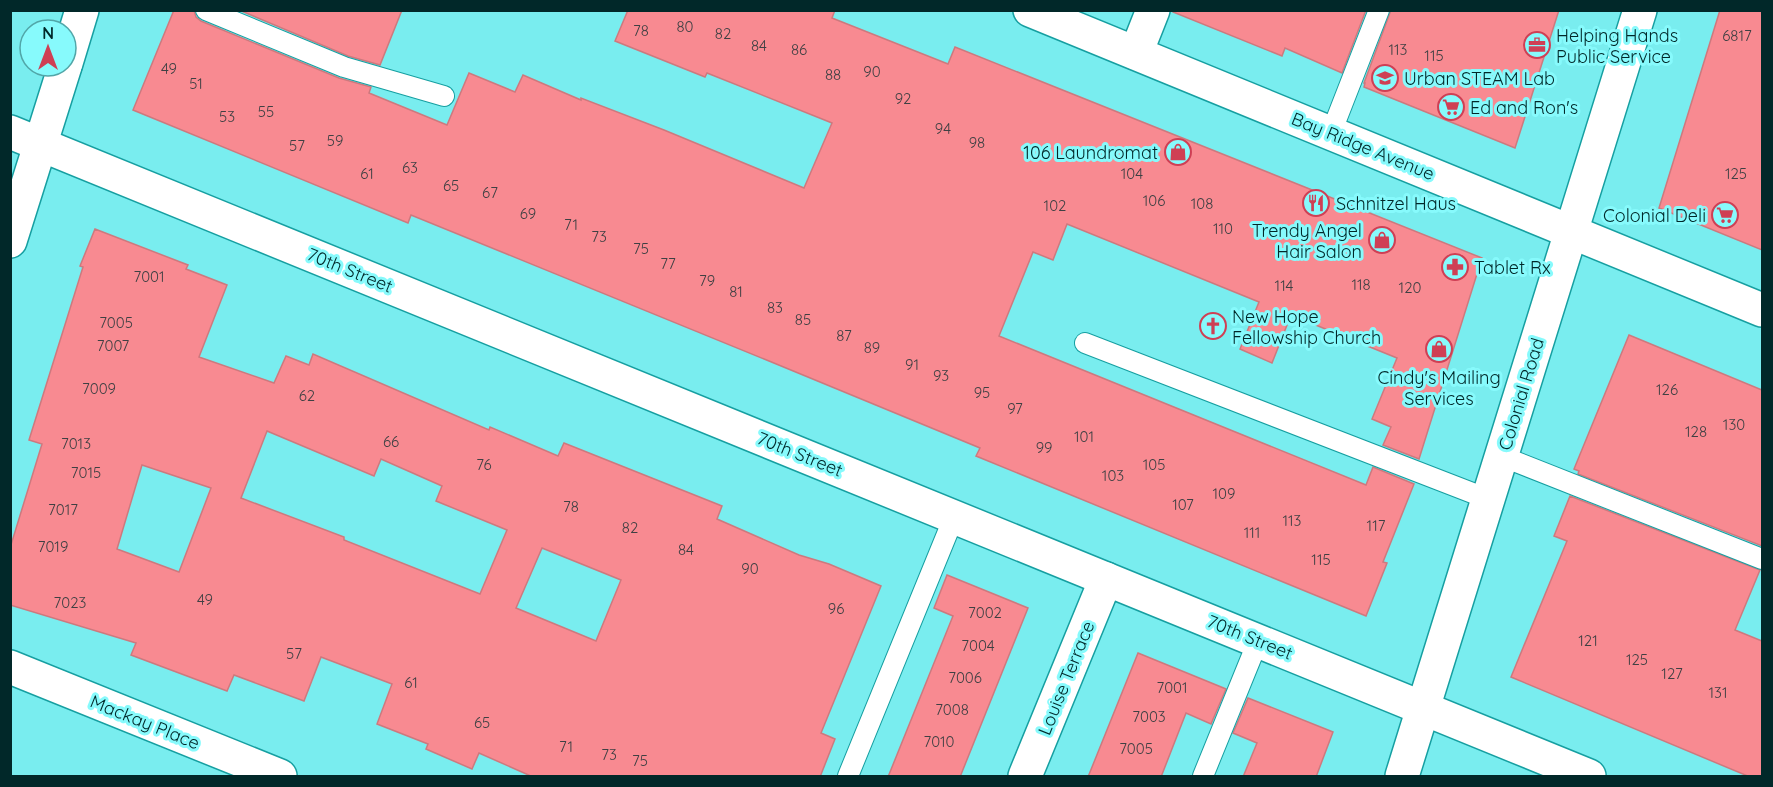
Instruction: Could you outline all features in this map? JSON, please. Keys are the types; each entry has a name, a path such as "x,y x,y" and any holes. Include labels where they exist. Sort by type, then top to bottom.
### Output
{"street":[{"name":"Bay Ridge Avenue","path":"1030,10 1762,310"},
{"path":"1136,53 1153,10"},
{"name":"Colonial Road","path":"1402,777 1640,10"},
{"path":"10,241 61,78"},
{"name":"70th Street","path":"10,132 1423,707 1589,777"},
{"name":"Louise Terrace","path":"1025,777 1106,579"},
{"name":"Mackay Place","path":"10,667 280,777"}],"lane":[{"path":"206,10 344,67 444,96"},
{"path":"1331,132 1379,10"},
{"path":"1085,343 1488,499"},
{"path":"1501,456 1762,559"},
{"path":"848,777 954,517"},
{"path":"1203,777 1258,641"}],"building":[{"path":"174,10 194,10 196,17 201,21 339,78 371,87 369,93 447,125 469,73 515,92 523,75 804,188 832,123 707,73 705,77 615,41 628,10 835,10 832,18 948,64 955,47 1482,258 1419,459 1383,445 1391,427 1372,419 1397,358 1291,315 1272,363 1240,349 1259,302 1067,224 1053,260 1033,252 999,336 1366,485 1373,467 1414,484 1383,562 1387,563 1366,616 976,456 980,448 769,361 411,215 408,223 133,110"},
{"path":"239,10 402,10 380,65 348,56"},
{"path":"1173,10 1366,10 1342,73 1285,48 1282,56 1173,12"},
{"path":"1391,10 1559,10 1515,148 1364,87"},
{"path":"1720,10 1762,10 1762,250 1659,208"},
{"path":"95,229 188,265 186,269 227,285 199,357 274,383 286,356 309,365 313,354 489,430 490,427 558,456 564,443 722,506 717,519 799,555 829,564 881,586 821,733 835,739 820,777 533,777 479,753 472,769 426,749 428,744 377,724 392,684 321,657 304,701 234,675 227,691 131,655 136,643 10,605 10,548 42,444 29,440 83,267 80,266","holes":["267,431 374,476 381,459 442,486 436,501 507,530 480,594 344,540 344,537 241,498","142,465 211,488 179,572 117,549","542,548 621,580 596,641 516,608"]},
{"path":"1629,335 1762,390 1762,546 1578,474 1579,471 1574,469"},
{"path":"1570,496 1760,570 1735,630 1762,641 1762,777 1750,777 1511,677 1567,541 1554,536"},
{"path":"947,575 1028,608 960,777 888,777 953,616 934,608"},
{"path":"1138,653 1226,689 1211,724 1186,713 1161,777 1088,777"},
{"path":"1248,698 1333,732 1316,777 1243,777 1257,743 1233,733"}],"place":[{"name":"Helping Hands Public Service","path":"1537,45"},
{"name":"Urban STEAM Lab","path":"1385,78"},
{"name":"Ed and Ron's","path":"1451,107"},
{"name":"106 Laundromat","path":"1178,152"},
{"name":"Schnitzel Haus","path":"1316,203"},
{"name":"Colonial Deli","path":"1725,215"},
{"name":"Trendy Angel Hair Salon","path":"1382,240"},
{"name":"Tablet Rx","path":"1455,267"},
{"name":"New Hope Fellowship Church","path":"1213,326"},
{"name":"Cindy's Mailing Services","path":"1439,349"}]}
